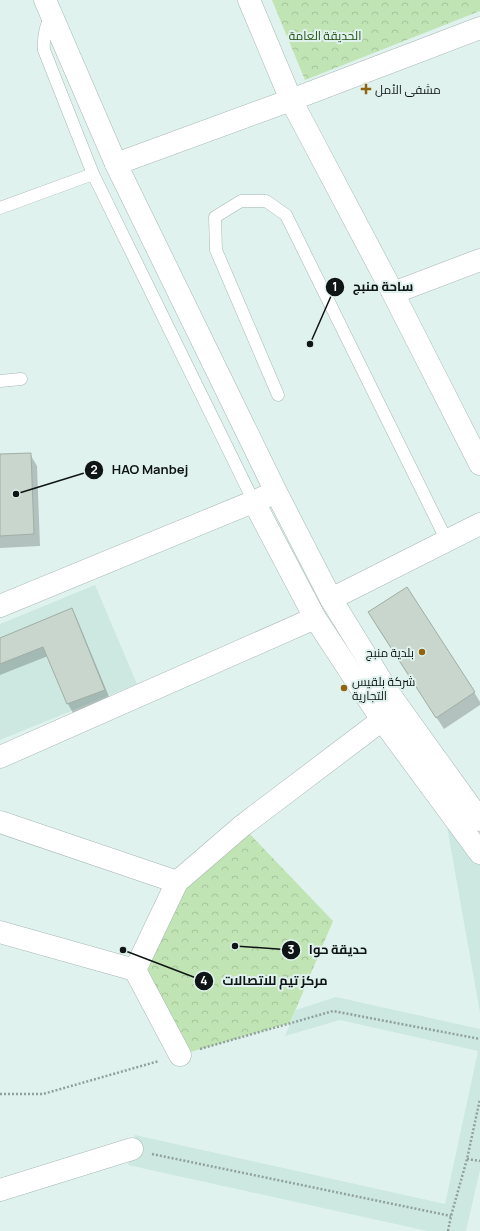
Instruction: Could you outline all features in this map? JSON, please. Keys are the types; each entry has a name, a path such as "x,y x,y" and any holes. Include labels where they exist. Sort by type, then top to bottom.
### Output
{"street":[{"path":"249,0 291,100 394,293 480,464"},
{"path":"48,7 116,164 276,492 331,599 390,696 480,820"},
{"path":"116,164 291,100 480,28"},
{"path":"394,293 480,260"},
{"path":"0,606 276,492"},
{"path":"254,502 315,618 382,720 480,853"},
{"path":"331,599 480,524"},
{"path":"0,757 315,618"},
{"path":"135,970 177,882 242,826 382,720"},
{"path":"0,822 177,882"},
{"path":"0,932 135,970 180,1055"},
{"path":"0,1190 132,1149"}],"lane":[{"path":"48,7 47,23 44,32 44,50 93,174 254,502"},
{"path":"0,208 93,174"},
{"path":"278,395 216,250 215,217 241,201 266,201 286,215 447,540"},
{"path":"0,381 20,380"}],"path":[{"path":"0,1094 43,1094 333,1011 480,1038"},
{"path":"448,1231 467,1159 480,1099"},
{"path":"132,1149 451,1216"},
{"path":"467,1159 480,1161"}],"shaded area":[{"path":"95,585 137,684 0,740 0,624"},
{"path":"443,804 480,853 480,1013"},
{"path":"336,997 480,1029 480,1170 466,1231 427,1231 128,1165 135,1135 445,1204 478,1051 340,1020 285,1036 296,1010"}],"green space":[{"name":"الحديقة العامة","path":"272,0 480,0 480,11 305,80"},
{"path":"242,826 333,921 290,1023 180,1055 135,970 177,882"}],"building":[{"path":"31,453 34,534 0,536 0,454"},
{"name":"بلدية منبج","path":"407,587 475,692 436,718 368,612"},
{"path":"72,608 105,690 67,704 43,647 0,664 0,638"}],"place":[{"name":"مشفى اﻷمل","path":"366,89"},
{"name":"ساحة منبج","path":"310,344"},
{"name":"HAO Manbej","path":"16,494"},
{"name":"بلدية منبج","path":"422,652"},
{"name":"شركة بلقيس التجارية","path":"344,688"},
{"name":"حديقة حوا","path":"235,946"},
{"name":"مركز تيم للاتصالات","path":"123,950"}]}
